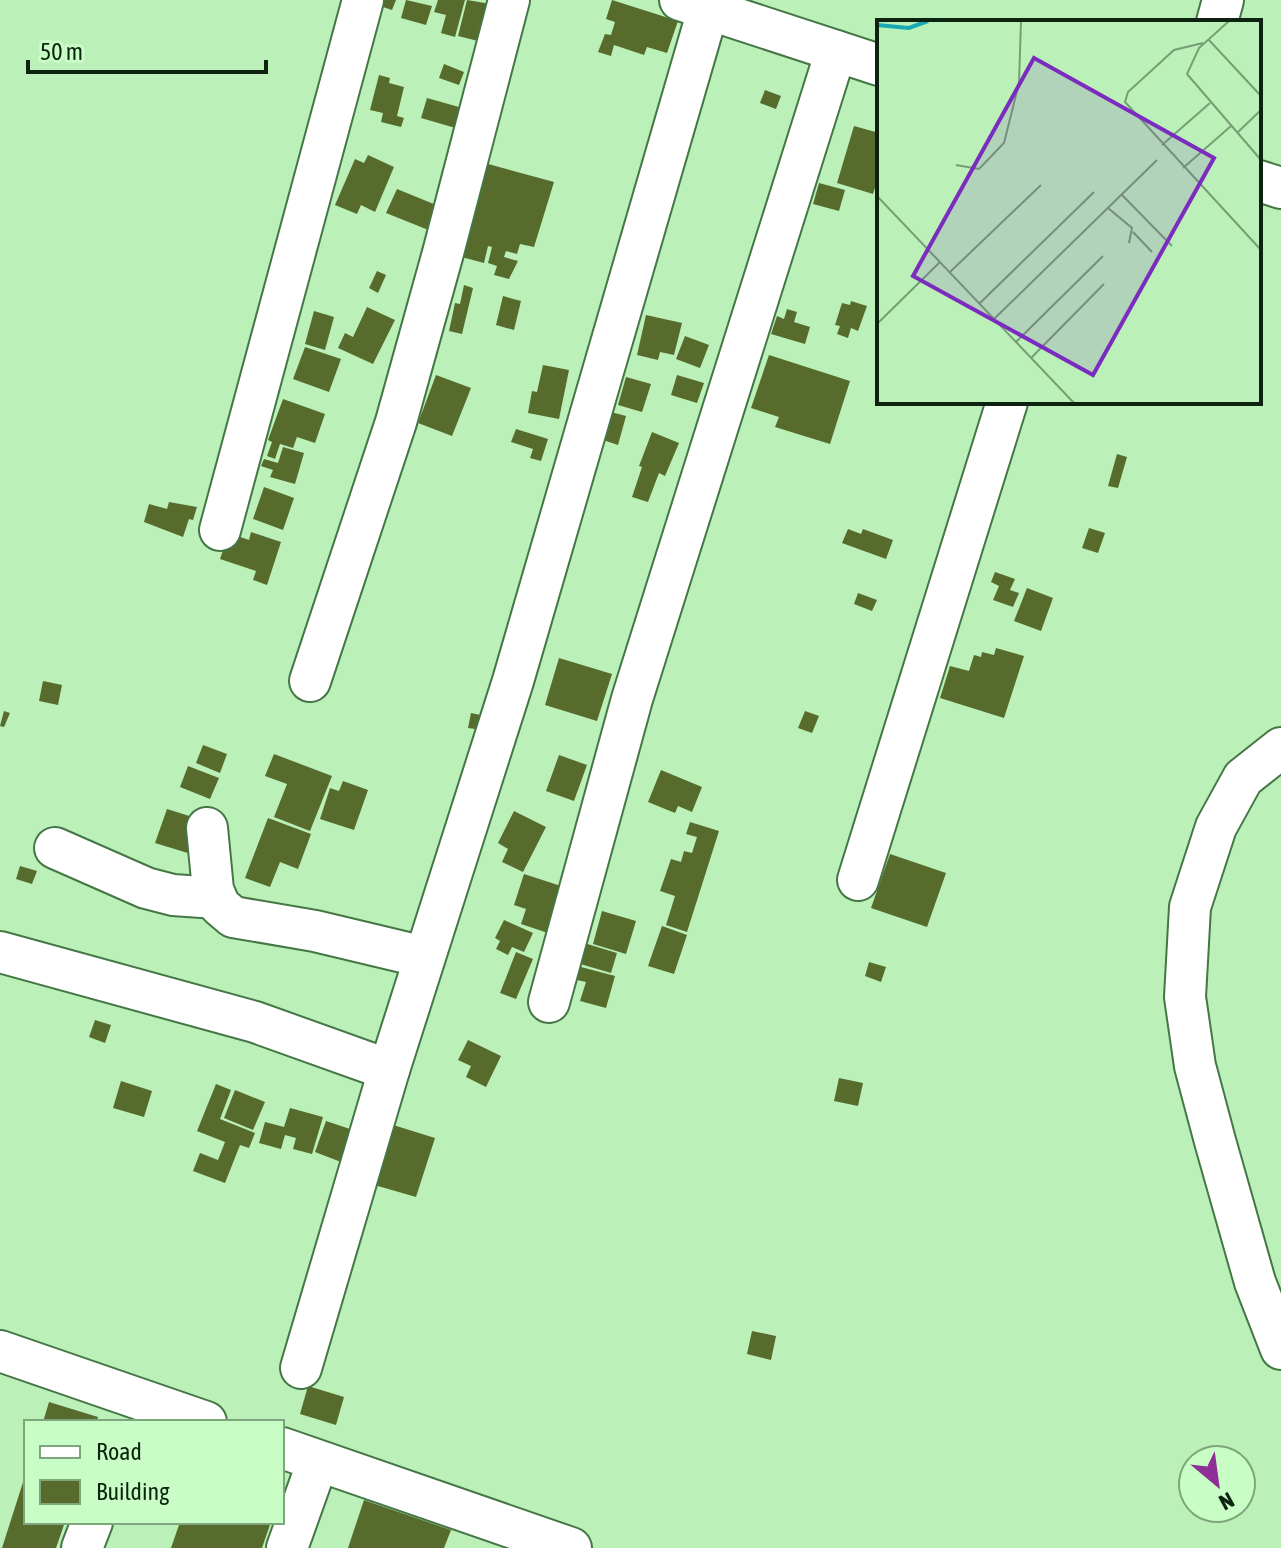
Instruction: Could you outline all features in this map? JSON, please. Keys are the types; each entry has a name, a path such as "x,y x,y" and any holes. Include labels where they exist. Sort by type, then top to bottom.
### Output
{"street":[{"path":"220,530 363,0"},
{"path":"310,681 396,422 509,0"},
{"path":"1218,20 1223,0"},
{"path":"301,1368 389,1070 513,681 694,5 877,64"},
{"path":"549,1002 632,699 836,51"},
{"path":"1261,182 1281,188"},
{"path":"858,880 1006,404"},
{"path":"1281,748 1243,778 1216,827 1190,907 1185,997 1195,1066 1215,1141 1255,1282 1281,1349"},
{"path":"207,828 212,881 216,898 226,913 242,920 315,931 424,957"},
{"path":"55,848 146,888 173,895 216,898"},
{"path":"0,952 255,1022 389,1070"},
{"path":"0,1351 132,1410 194,1420"},
{"path":"287,1548 300,1454 571,1548"},
{"path":"82,1548 91,1524"}],"building":[{"path":"372,0 396,0 392,10 371,3"},
{"path":"406,0 432,6 426,25 401,18"},
{"path":"438,0 465,0 455,37 441,33 446,15 434,12"},
{"path":"467,0 491,4 482,42 458,36"},
{"path":"612,0 678,21 667,53 647,47 644,55 614,45 611,56 598,52 605,34 611,35 615,22 606,19"},
{"path":"444,64 464,72 459,85 439,78"},
{"path":"379,75 390,78 389,83 404,87 397,116 404,118 401,127 381,122 383,113 370,110"},
{"path":"765,90 781,96 776,109 760,103"},
{"path":"427,98 466,109 459,129 421,118"},
{"path":"854,126 877,132 877,181 873,194 837,183"},
{"path":"368,155 394,167 375,212 361,205 357,214 335,205 355,159 364,163"},
{"path":"481,162 554,182 534,247 520,244 517,254 506,251 504,257 518,261 509,279 494,275 497,266 488,263 492,247 488,246 484,263 454,255"},
{"path":"819,183 845,190 839,211 813,204"},
{"path":"397,189 446,209 436,233 386,213"},
{"path":"377,271 386,275 378,293 369,288"},
{"path":"464,285 473,288 462,334 449,331 455,303 460,304"},
{"path":"503,296 521,301 514,330 496,325"},
{"path":"851,301 867,306 858,331 851,328 848,338 837,334 840,326 835,325 842,303 850,305"},
{"path":"367,307 395,320 373,364 338,348 345,333 353,337"},
{"path":"787,309 797,312 794,322 810,327 805,344 771,334 777,316 784,319"},
{"path":"314,311 334,317 325,350 305,344"},
{"path":"646,315 682,323 674,355 660,352 658,360 637,355"},
{"path":"685,336 709,345 700,368 676,359"},
{"path":"305,347 341,359 329,392 293,379"},
{"path":"769,355 850,381 830,444 775,427 779,417 751,408"},
{"path":"543,365 569,370 559,419 528,413 532,391 537,392"},
{"path":"436,375 471,388 452,436 418,423"},
{"path":"677,375 704,383 697,403 671,395"},
{"path":"626,377 651,384 642,412 618,405"},
{"path":"283,399 325,414 315,443 297,437 293,448 280,444 275,459 267,456 272,442 268,440"},
{"path":"611,412 626,416 618,445 603,440"},
{"path":"516,429 548,439 541,461 530,458 533,449 511,442"},
{"path":"652,432 679,443 665,476 659,473 648,502 632,497 642,467 639,466"},
{"path":"283,447 304,453 295,484 270,477 273,470 261,466 264,459 278,463"},
{"path":"1117,454 1127,457 1118,488 1108,486"},
{"path":"264,487 294,498 283,530 253,519"},
{"path":"169,502 197,507 183,537 144,522 149,504 167,509"},
{"path":"1089,528 1105,533 1098,553 1082,548"},
{"path":"848,529 861,534 863,529 893,540 886,559 842,543"},
{"path":"251,532 281,542 267,585 253,580 256,571 220,559 229,533 249,540"},
{"path":"995,572 1015,579 1010,590 1019,593 1013,607 993,600 999,586 991,582"},
{"path":"1027,588 1053,598 1041,631 1014,621"},
{"path":"858,593 877,600 872,611 854,604"},
{"path":"996,648 1024,656 1004,718 940,698 950,666 969,671 974,655 981,657 982,652 994,655"},
{"path":"559,658 612,674 597,721 545,705"},
{"path":"43,681 62,685 58,705 39,701"},
{"path":"4,711 10,713 4,727 0,726"},
{"path":"805,711 819,716 812,733 798,728"},
{"path":"471,713 485,716 482,730 468,728"},
{"path":"203,745 227,754 220,773 196,763"},
{"path":"274,754 332,776 310,831 274,817 287,784 265,776"},
{"path":"559,755 587,765 574,801 546,791"},
{"path":"188,766 219,778 210,799 180,787"},
{"path":"661,770 702,787 692,812 678,806 675,813 648,802"},
{"path":"343,781 368,790 354,830 320,819 330,788 339,791"},
{"path":"167,809 202,820 191,854 155,843"},
{"path":"514,811 546,827 523,872 502,862 508,849 498,843"},
{"path":"268,818 311,834 298,869 280,862 270,887 245,878"},
{"path":"690,822 719,831 687,932 666,925 675,896 660,891 671,859 681,862 684,851 692,853 697,837 686,834"},
{"path":"890,854 946,873 927,927 871,908"},
{"path":"20,866 37,871 32,884 16,879"},
{"path":"524,874 564,887 548,933 521,924 526,909 514,905"},
{"path":"602,911 636,921 626,954 593,944"},
{"path":"504,920 533,933 524,952 512,947 508,955 496,949 500,941 495,938"},
{"path":"662,926 687,935 674,974 648,966"},
{"path":"584,943 617,953 611,973 577,963"},
{"path":"516,952 533,959 516,999 500,993"},
{"path":"869,962 886,967 881,982 865,976"},
{"path":"581,967 615,976 606,1008 580,1001 586,982 577,980"},
{"path":"95,1020 111,1025 105,1043 89,1037"},
{"path":"468,1040 501,1056 486,1087 466,1077 471,1066 458,1060"},
{"path":"839,1078 863,1083 858,1106 834,1101"},
{"path":"121,1081 152,1091 144,1117 113,1108"},
{"path":"216,1084 231,1090 220,1119 255,1133 249,1148 240,1145 225,1183 193,1171 200,1153 218,1160 225,1142 197,1131"},
{"path":"235,1090 265,1102 253,1130 224,1118"},
{"path":"290,1108 323,1117 312,1154 293,1149 296,1138 285,1135 281,1149 259,1143 265,1122 284,1127"},
{"path":"326,1121 353,1130 341,1162 315,1152"},
{"path":"390,1124 435,1138 416,1197 371,1184"},
{"path":"752,1331 776,1336 771,1360 747,1354"},
{"path":"308,1386 344,1397 336,1425 300,1414"},
{"path":"49,1402 98,1417 97,1420 44,1420"},
{"path":"24,1479 24,1524 64,1524 56,1548 2,1548"},
{"path":"364,1500 451,1530 444,1548 348,1548"},
{"path":"179,1524 270,1524 262,1548 171,1548"}]}
